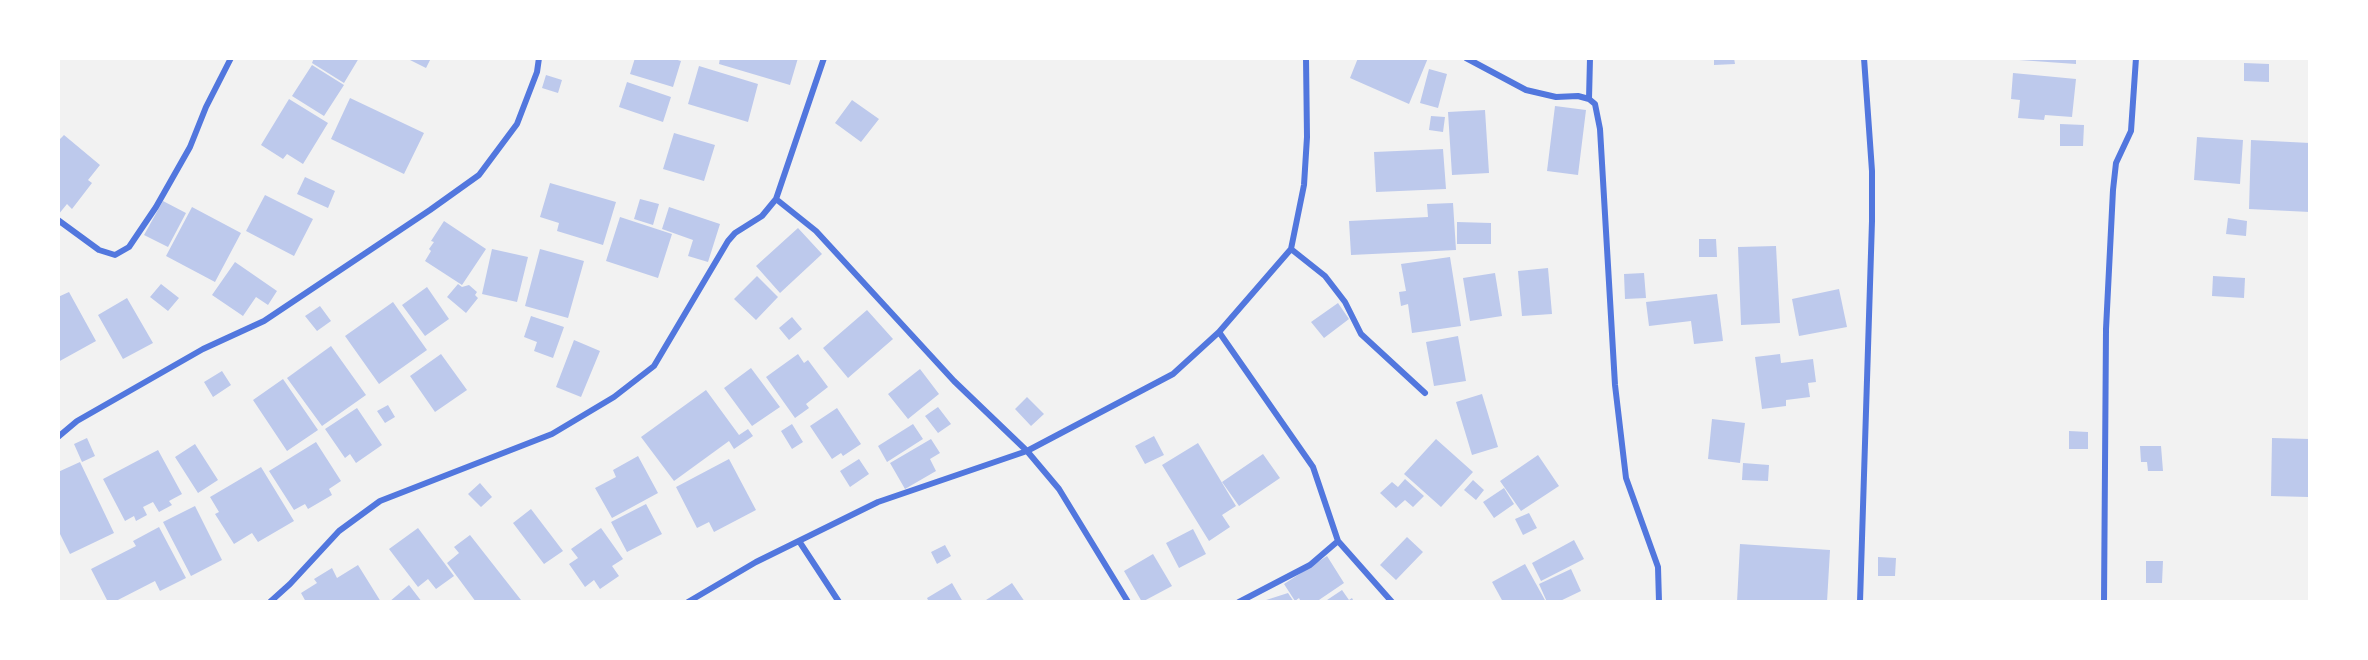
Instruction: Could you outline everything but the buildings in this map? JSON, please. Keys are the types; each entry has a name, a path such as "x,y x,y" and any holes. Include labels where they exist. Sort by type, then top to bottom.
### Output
{"street":[{"path":"58,220 99,249 115,255 129,248 156,207 190,147 206,107 231,58"},
{"path":"58,437 77,421 203,349 264,321 479,175 517,124 537,72 539,58"},
{"path":"270,602 339,531 380,501 552,434 614,397 654,366 728,241 735,233 762,216 776,199 825,58"},
{"path":"688,602 756,562 878,502 1027,452 1173,374 1219,332 1291,249 1304,185 1307,137 1306,58"},
{"path":"1466,58 1526,90 1556,97 1578,96 1589,99 1595,104 1600,129 1615,385 1626,478 1658,567 1659,602"},
{"path":"1589,99 1590,58"},
{"path":"1860,602 1872,221 1872,171 1864,58"},
{"path":"2104,602 2106,329 2113,190 2116,163 2131,130 2136,58"},
{"path":"776,199 816,231 954,381 1027,452 1059,489 1128,602"},
{"path":"1291,249 1325,276 1345,302 1361,334 1425,393"},
{"path":"1219,332 1313,467 1338,541 1392,602"},
{"path":"799,541 839,602"},
{"path":"1239,602 1310,565 1338,541"}]}
